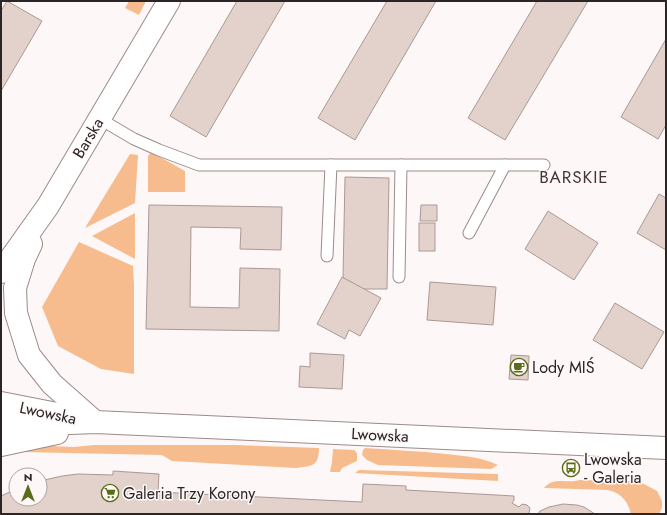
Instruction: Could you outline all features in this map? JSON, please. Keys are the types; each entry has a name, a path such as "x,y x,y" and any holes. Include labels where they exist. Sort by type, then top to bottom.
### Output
{"street":[{"name":"Barska","path":"1,272 48,206 169,1"},
{"path":"48,206 24,259 14,288 16,313 29,355 52,384 95,422"},
{"name":"Lwowska","path":"1,403 95,422"},
{"path":"1,445 70,430 95,422"},
{"name":"Lwowska","path":"1,423 45,424 95,422 666,448"}],"lane":[{"path":"100,119 134,139 199,165 544,165"},
{"path":"327,256 331,165"},
{"path":"400,277 401,165"},
{"path":"469,233 505,165"}],"shaded area":[{"path":"129,1 146,1 139,15 125,8"},
{"path":"151,152 185,171 185,192 148,192 148,156"},
{"path":"130,154 138,155 135,203 85,228"},
{"path":"135,213 135,259 92,236"},
{"path":"79,242 133,266 134,374 101,369 58,346 42,307"},
{"path":"27,445 74,447 94,445 236,445 319,448 319,454 316,462 310,466 296,468 172,461 162,455 22,452 1,456 1,450"},
{"path":"365,448 466,456 485,460 498,465 491,469 378,465 367,460 362,455"},
{"path":"333,449 354,450 357,453 357,461 342,468 340,472 330,472"},
{"path":"359,470 498,474 498,481 355,473"},
{"path":"556,481 632,481 644,484 657,491 662,501 662,508 659,514 631,514 626,501 613,491 544,488 548,484"}],"building":[{"path":"7,1 42,21 1,91 1,11"},
{"path":"237,1 285,1 206,137 170,116"},
{"path":"387,1 436,1 355,140 318,118"},
{"path":"537,1 588,1 505,140 468,118"},
{"path":"666,39 666,125 658,139 621,117"},
{"path":"345,177 389,178 387,289 363,289 343,278"},
{"path":"659,194 666,198 666,250 637,233"},
{"path":"149,205 282,207 281,250 240,249 241,228 191,227 190,307 239,308 240,268 280,269 279,331 146,329"},
{"path":"421,205 437,205 437,221 420,221"},
{"path":"548,211 598,243 574,280 525,249"},
{"path":"419,223 435,223 435,251 419,251"},
{"path":"342,277 381,298 360,336 349,330 345,339 317,324"},
{"path":"430,282 496,287 493,325 427,320"},
{"path":"615,303 664,332 642,369 593,340"},
{"path":"310,353 344,355 342,389 299,387 300,366 310,367"},
{"name":"Lody MIŚ","path":"511,355 529,356 528,380 509,379"},
{"name":"Galeria Trzy Korony","path":"113,471 159,474 158,492 362,502 363,484 406,486 406,490 514,496 512,503 519,507 522,504 527,505 530,508 530,514 1,514 1,496 8,493 8,507 48,507 48,479 78,474 113,475"},
{"path":"563,504 584,507 595,514 538,514 540,511 549,507"}],"place":[{"name":"Lody MIŚ","path":"519,367"},
{"name":"Lwowska - Galeria","path":"571,468"},
{"name":"Galeria Trzy Korony","path":"110,493"}],"district":[{"name":"BARSKIE","path":"574,177"}]}
